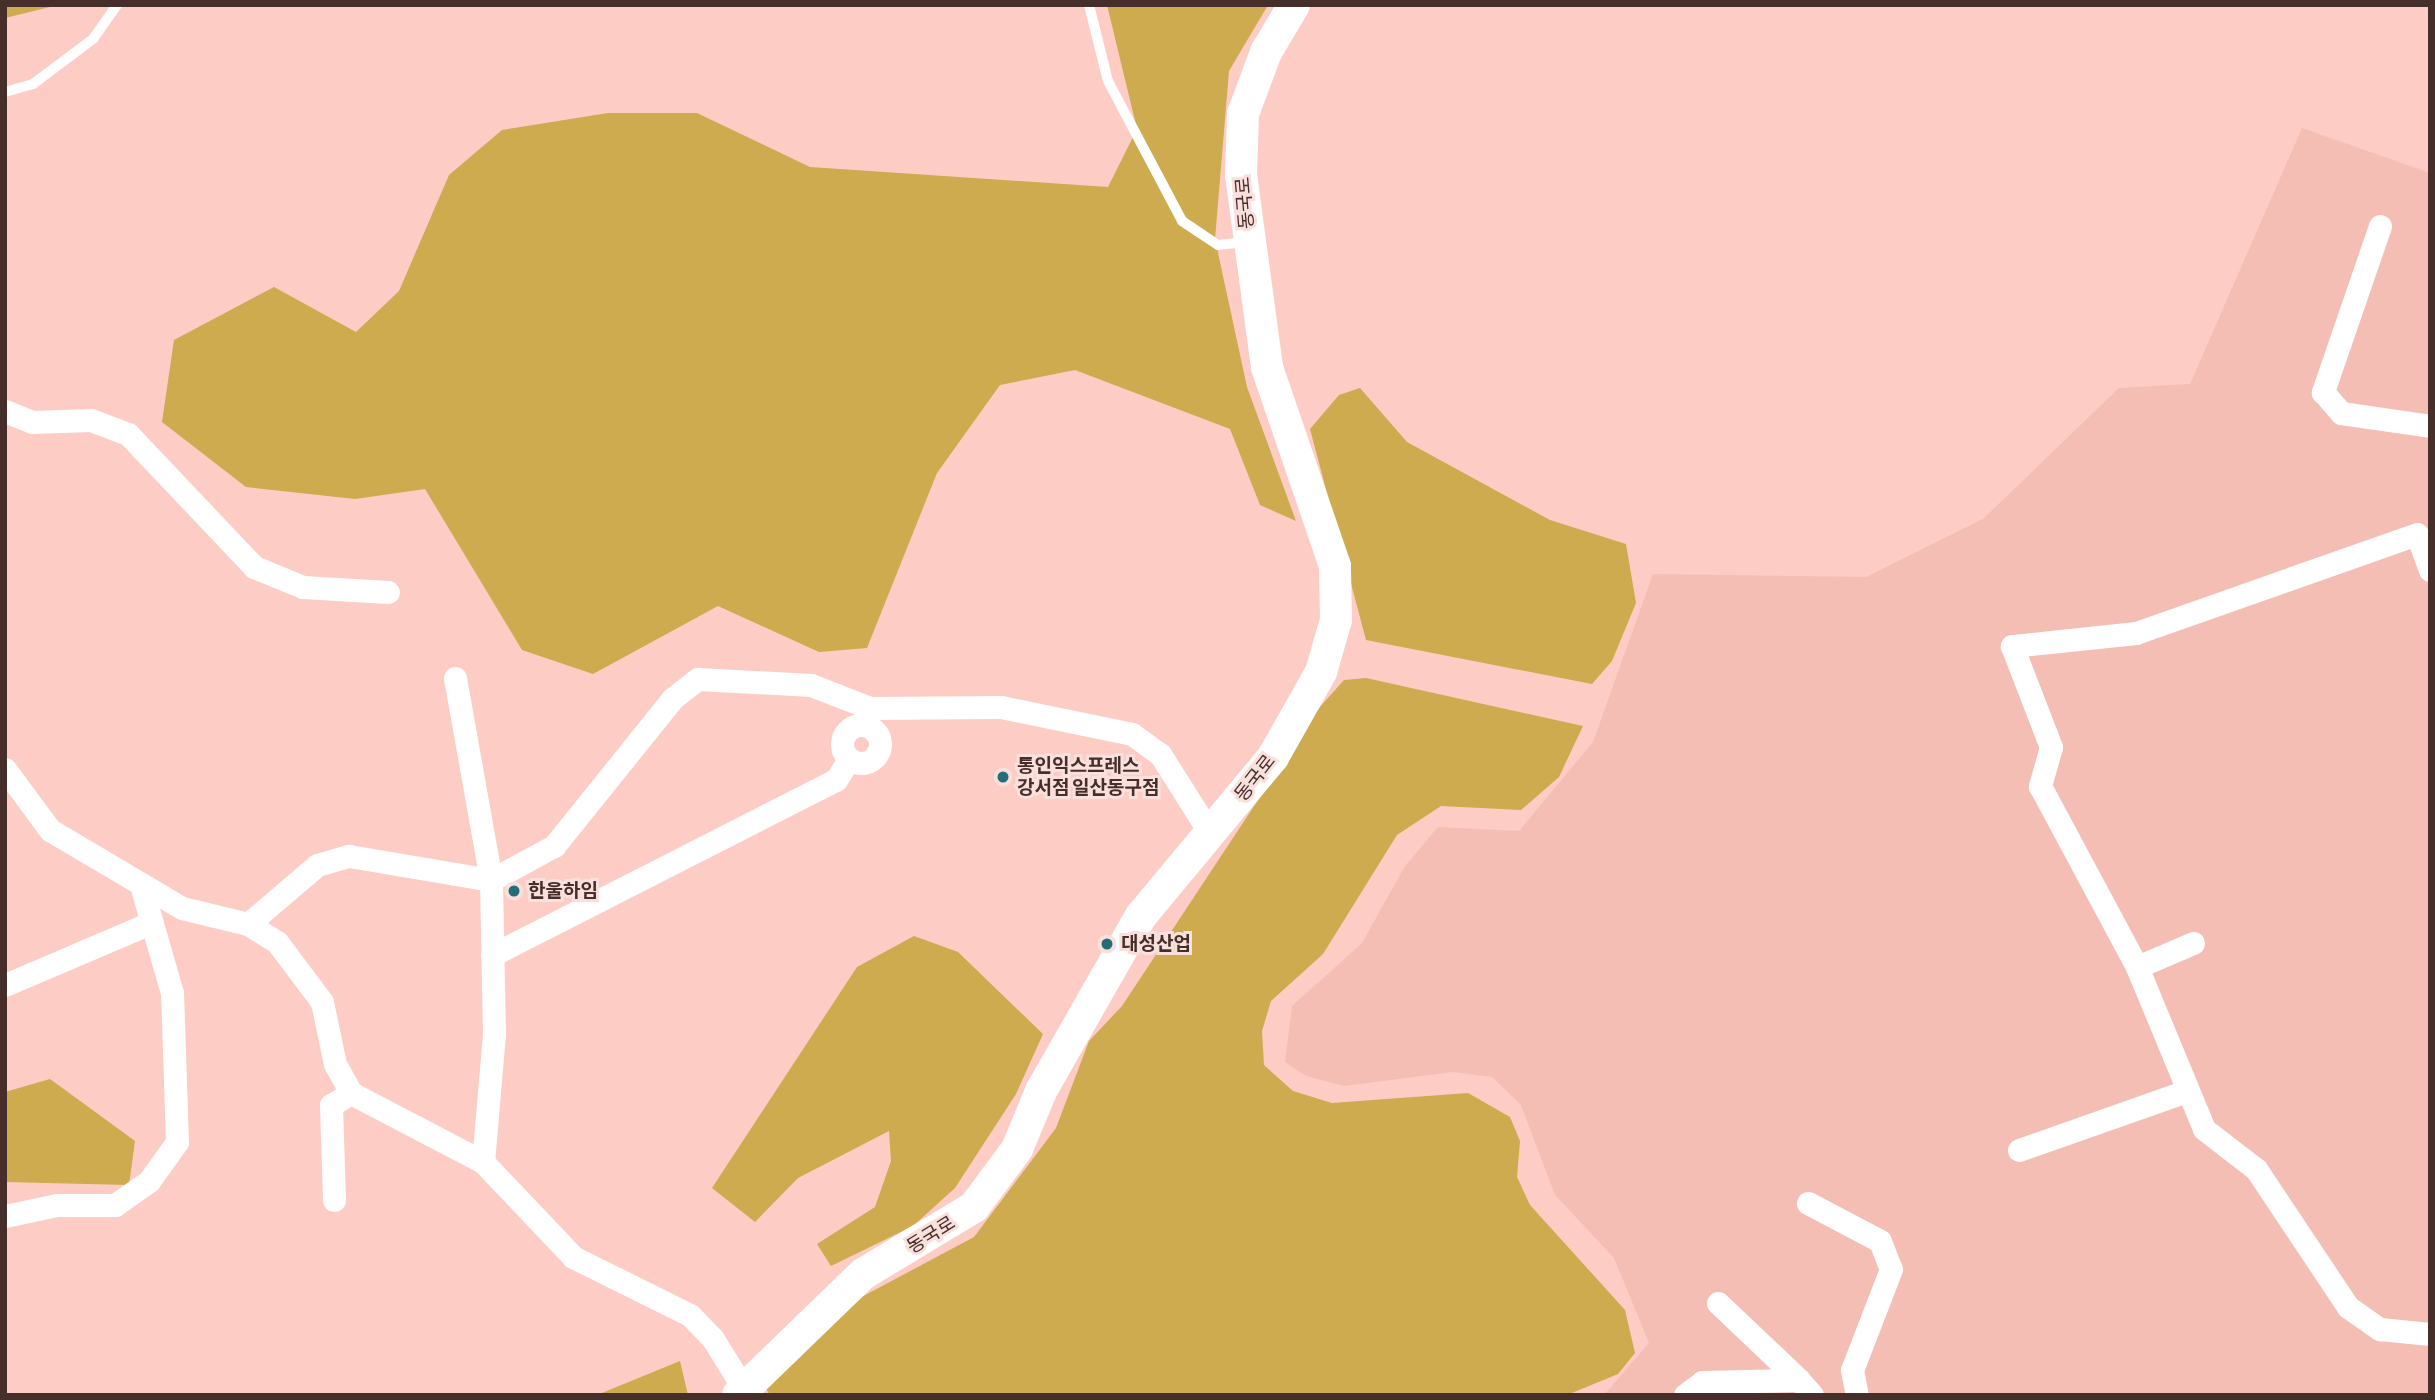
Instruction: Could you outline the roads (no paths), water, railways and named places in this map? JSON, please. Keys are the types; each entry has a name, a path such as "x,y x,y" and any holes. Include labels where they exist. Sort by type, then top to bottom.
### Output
{"street":[{"name":"동국로","path":"741,1392 863,1274 974,1207 1017,1149 1041,1091 1141,916 1273,757 1321,672 1336,620 1335,566 1267,367 1248,241 1243,114 1266,52 1294,5"},
{"path":"2380,226 2323,391 2341,412 2430,426"},
{"path":"5,411 32,422 91,420 128,433 254,568 303,587 388,592"},
{"path":"2430,570 2417,534 2136,633 2012,646 2051,747 2040,786 2137,967 2184,1092 2204,1129 2256,1169 2348,1307 2379,1329 2430,1334"},
{"path":"455,678 491,880 490,1136 482,1162"},
{"path":"248,924 317,864 349,856 491,880 554,846 672,699 698,679 811,685 868,717 876,732 879,749 867,762 849,759 836,780 492,955"},
{"path":"868,717 1000,707 1132,734 1160,754 1210,833"},
{"path":"5,769 50,830 183,908 248,924 277,942 322,1002 335,1064 351,1093 482,1162 573,1257 690,1315 713,1339 741,1392"},
{"path":"5,1216 57,1205 115,1205 149,1181 177,1142 172,993 148,924 141,885"},
{"path":"5,985 148,924"},
{"path":"2137,967 2193,943"},
{"path":"2019,1150 2184,1092"},
{"path":"334,1200 331,1105 351,1093"},
{"path":"1808,1203 1881,1241 1891,1269 1852,1370 1857,1395"},
{"path":"1718,1303 1806,1387"},
{"path":"1685,1395 1702,1381 1806,1387"}],"lane":[{"path":"5,92 33,84 93,39 117,5"},
{"path":"1089,5 1108,81 1182,221 1218,245 1248,241"}],"place":[{"name":"통인익스프레스 강서점 일산동구점","path":"1003,777"},
{"name":"한울하임","path":"514,891"},
{"name":"대성산업","path":"1107,944"}]}
